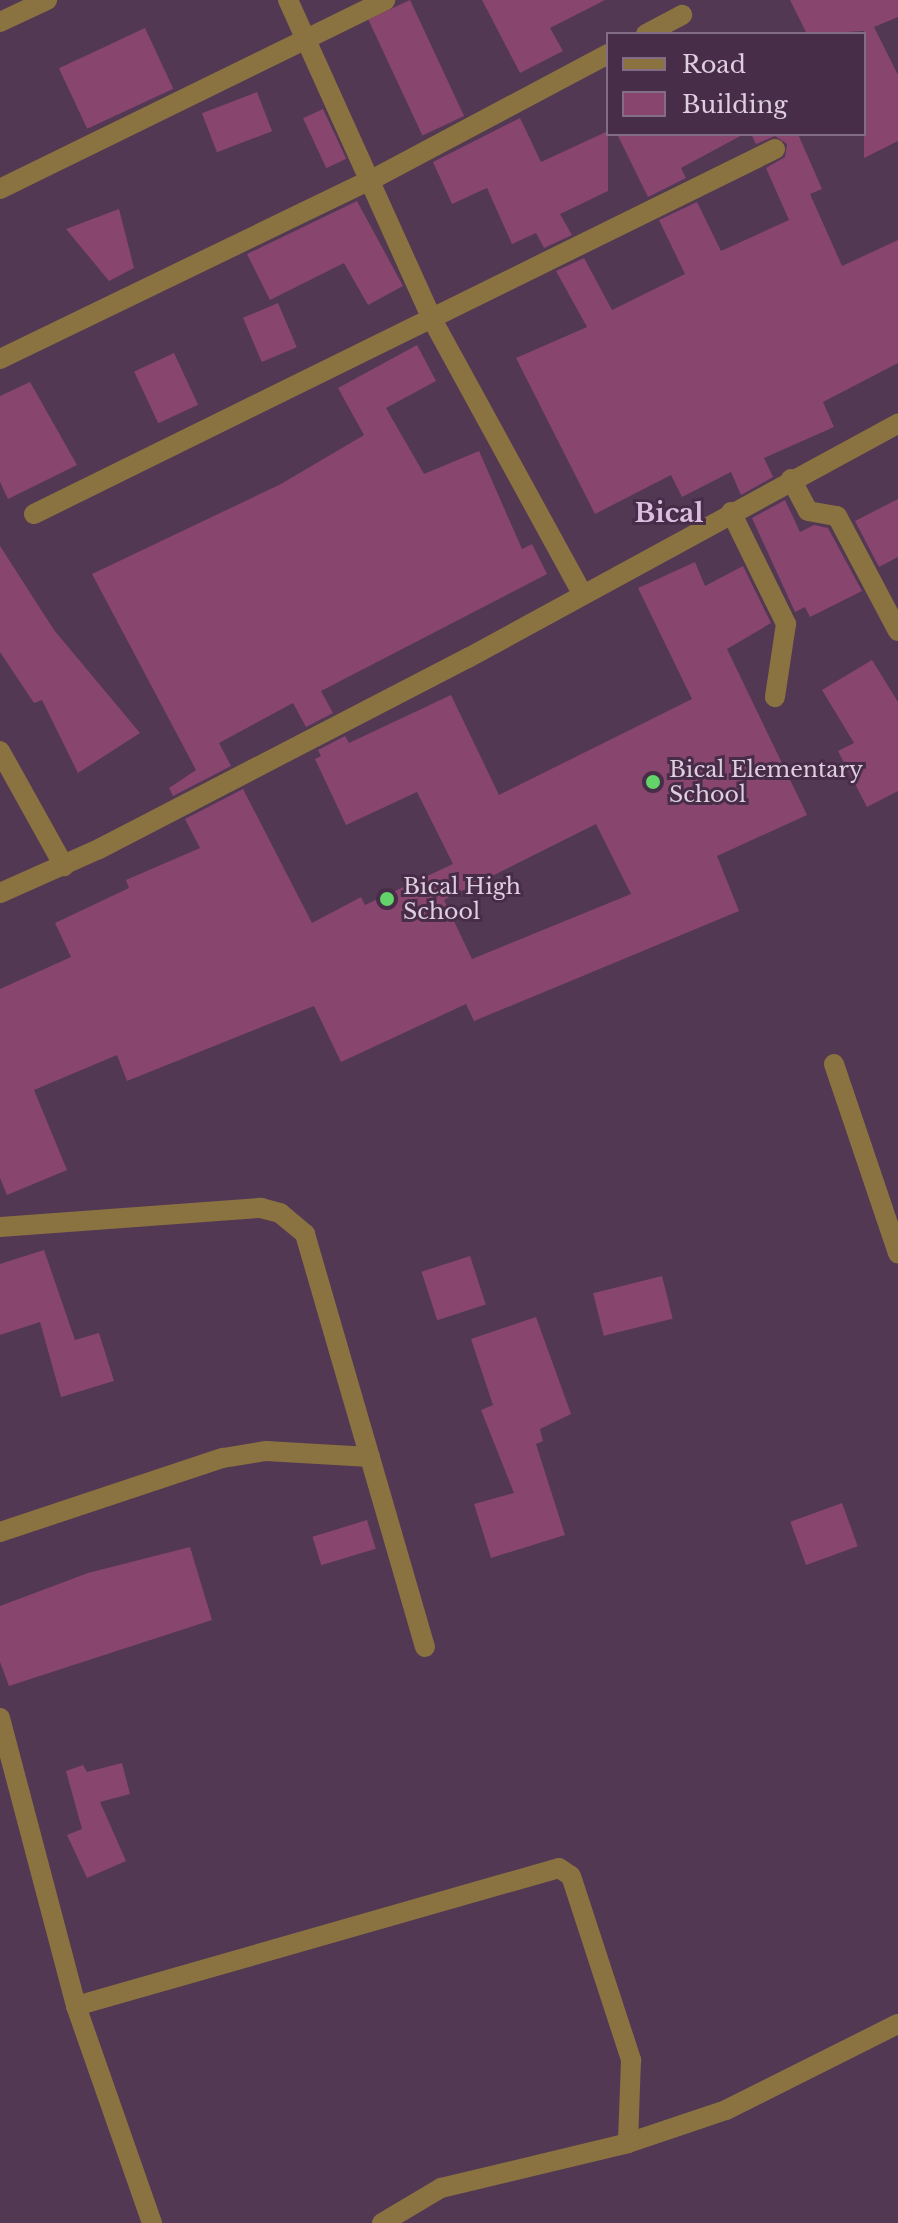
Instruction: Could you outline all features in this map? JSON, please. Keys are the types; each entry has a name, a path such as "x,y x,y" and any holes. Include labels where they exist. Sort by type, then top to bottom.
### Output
{"street":[{"path":"0,22 47,0"},
{"path":"288,0 373,179 433,321 582,593"},
{"path":"0,189 385,0"},
{"path":"650,32 682,15"},
{"path":"0,359 373,179 606,55"},
{"path":"34,514 433,321 775,149"},
{"path":"0,893 64,866 468,658 791,479 898,424"},
{"path":"791,479 808,511 837,516 898,631"},
{"path":"731,512 786,624 775,697"},
{"path":"0,751 64,866"},
{"path":"834,1064 898,1253"},
{"path":"0,1227 261,1208 280,1213 305,1234 425,1647"},
{"path":"0,1532 223,1458 266,1451 370,1457"},
{"path":"0,1718 76,2006 152,2223"},
{"path":"76,2006 559,1868 571,1876 631,2060 628,2143"},
{"path":"382,2223 441,2188 628,2143 726,2110 898,2024"}],"building":[{"path":"410,0 464,116 422,135 368,19"},
{"path":"482,0 605,0 550,28 563,51 520,73"},
{"path":"790,0 898,0 898,17 874,27 898,75 898,141 864,158 866,32 806,32"},
{"path":"145,28 173,89 87,129 59,68"},
{"path":"257,92 272,131 217,152 202,113"},
{"path":"323,109 346,159 326,168 303,118"},
{"path":"520,118 541,162 606,132 608,191 560,214 572,235 544,248 536,233 512,244 487,188 452,204 433,162"},
{"path":"618,136 740,136 681,168 686,178 648,197"},
{"path":"752,136 775,136 756,144"},
{"path":"775,136 799,136 822,189 810,194 842,266 898,240 898,363 823,402 834,427 764,458 773,477 741,495 731,472 682,497 671,475 595,514 516,358 587,327 556,271 584,258 612,310 685,274 659,220 697,202 721,251 789,220 766,168 785,157 787,144"},
{"path":"357,201 403,286 368,305 344,263 270,300 247,254"},
{"path":"119,209 134,268 109,281 66,229"},
{"path":"278,303 297,347 262,362 243,318"},
{"path":"417,345 436,381 386,408 424,474 479,451 522,549 532,544 547,574 321,691 333,713 306,727 293,703 219,743 231,766 173,796 169,788 196,770 92,574 281,484 364,435 338,388"},
{"path":"174,353 198,405 158,423 134,372"},
{"path":"30,382 77,465 8,499 0,482 0,396"},
{"path":"898,499 898,557 879,567 855,521"},
{"path":"785,500 800,532 814,525 828,528 862,591 810,617 805,607 795,612 752,518"},
{"path":"0,546 54,630 140,733 78,773 42,700 34,703 0,652"},
{"path":"695,562 705,586 743,566 771,623 727,649 807,815 717,856 739,911 474,1021 466,1004 341,1062 314,1006 127,1081 117,1055 34,1090 67,1170 7,1195 0,1178 0,989 71,957 55,923 129,888 126,880 200,848 185,819 243,789 312,923 361,897 365,905 453,864 417,792 346,825 315,759 321,756 318,750 345,736 349,743 451,695 499,795 692,699 638,588","holes":["596,824 631,894 472,959 444,900"]},
{"path":"872,660 898,702 898,791 867,807 838,751 854,743 822,690"},
{"path":"44,1250 75,1340 99,1333 114,1381 61,1397 40,1322 0,1335 0,1264"},
{"path":"470,1256 486,1305 437,1320 421,1272"},
{"path":"662,1276 673,1319 604,1336 593,1293"},
{"path":"536,1317 571,1414 540,1429 543,1441 536,1444 565,1535 491,1558 474,1504 514,1493 481,1410 493,1405 471,1339"},
{"path":"842,1503 858,1546 806,1565 790,1522"},
{"path":"367,1520 376,1549 321,1565 312,1537"},
{"path":"190,1547 212,1620 9,1686 0,1662 0,1606 88,1573"},
{"path":"122,1763 130,1794 100,1802 126,1861 87,1878 67,1835 82,1829 66,1771 83,1765 87,1772"}],"place":[{"name":"Bical Elementary School","path":"653,782"},
{"name":"Bical High School","path":"387,899"}],"district":[{"name":"Bical","path":"669,514"}]}
